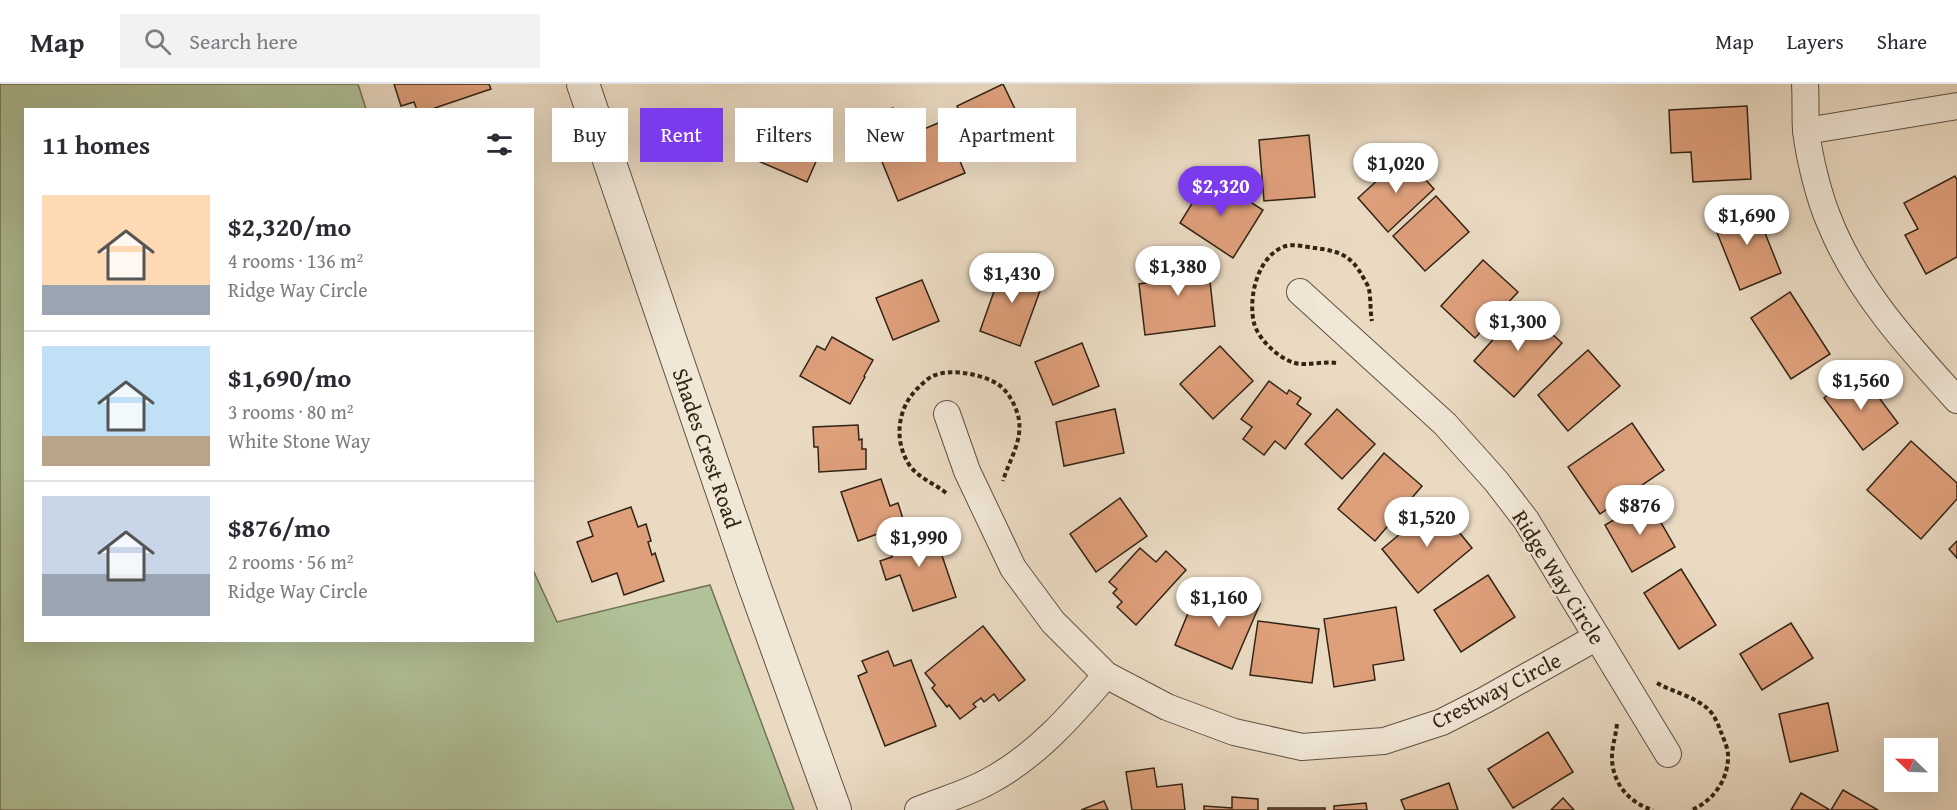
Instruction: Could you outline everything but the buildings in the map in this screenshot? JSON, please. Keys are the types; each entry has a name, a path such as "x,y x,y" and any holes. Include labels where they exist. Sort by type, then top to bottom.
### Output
{"street":[{"name":"Shades Crest Road","path":"583,84 749,571 835,810"},
{"path":"1805,84 1806,131 1817,182 1830,223 1851,263 1882,312 1957,400"},
{"path":"1806,131 1957,106"},
{"name":"Ridge Way Circle","path":"1300,292 1445,424 1496,481 1526,520 1668,754"},
{"name":"Crestway Circle","path":"947,414 967,471 1013,568 1053,621 1106,675 1167,707 1233,732 1302,747 1384,741 1442,722 1597,637"},
{"path":"918,810 990,781 1026,758 1070,718 1106,675"}],"path":[{"path":"1346,366 1335,362 1297,364 1280,357 1267,345 1255,325 1252,304 1255,286 1267,261 1284,246 1333,250 1347,256 1357,266 1368,288 1372,320 1376,327"},
{"path":"950,496 920,477 909,465 902,447 899,429 902,410 910,395 931,376 950,372 975,375 999,385 1013,402 1018,419 1019,436 1003,481 1004,488"},
{"path":"1650,674 1657,683 1708,708 1726,744 1729,758 1723,781 1714,795 1692,810"}],"green space":[{"path":"0,84 358,84 366,108 24,108 24,642 534,642 534,572 557,622 710,585 794,810 0,810"}]}
